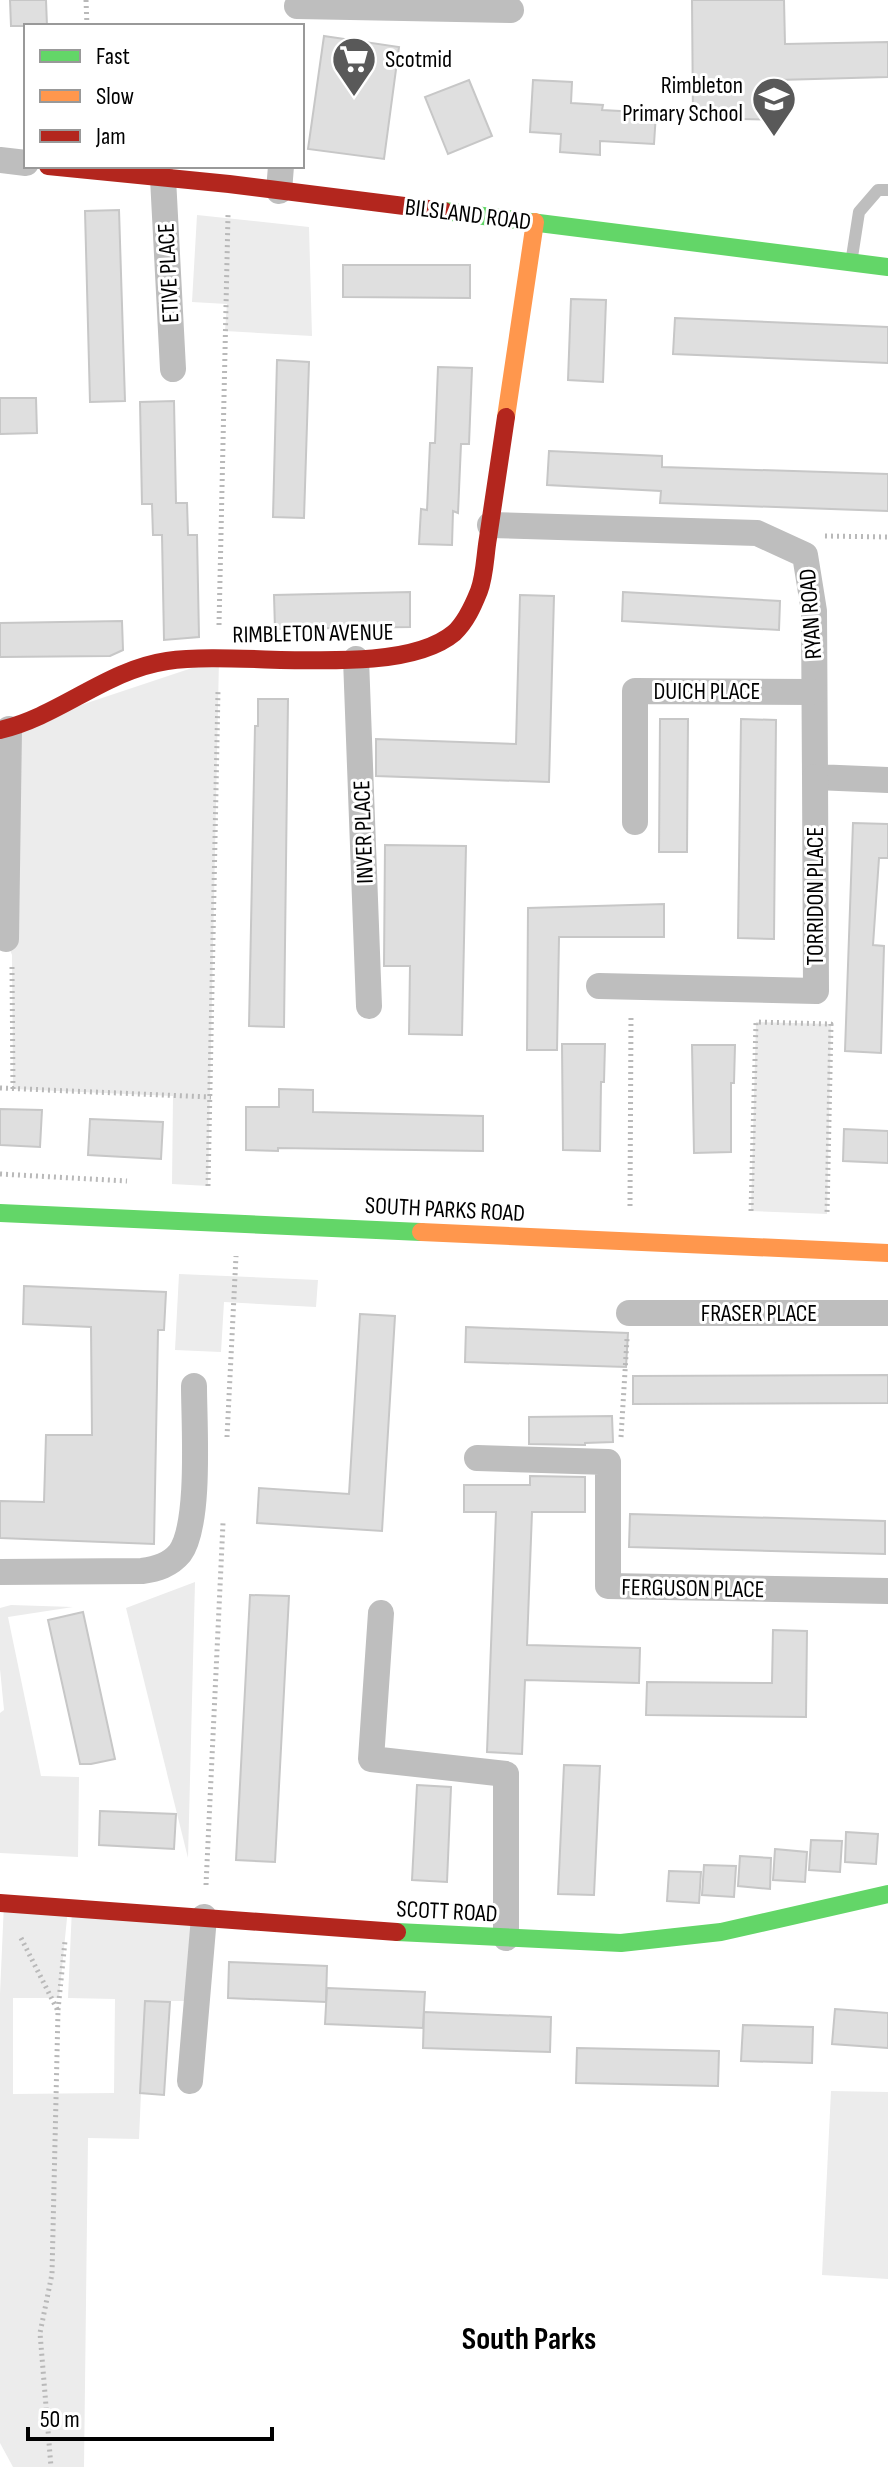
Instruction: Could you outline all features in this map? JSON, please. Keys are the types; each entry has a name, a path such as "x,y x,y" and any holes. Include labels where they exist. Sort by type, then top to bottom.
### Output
{"street":[{"path":"296,11 511,10"},
{"path":"0,160 24,163"},
{"name":"BILSLAND ROAD","path":"67,168 163,178 280,178 535,222 888,267"},
{"name":"ETIVE PLACE","path":"163,178 173,369"},
{"name":"RIMBLETON AVENUE","path":"4,730 48,711 113,676 142,666 196,659 393,658 425,650 454,633 471,610 480,588 535,222"},
{"name":"RYAN ROAD","path":"490,525 757,533 805,555 814,611 815,777"},
{"name":"INVER PLACE","path":"356,659 369,1006"},
{"name":"DUICH PLACE","path":"635,822 635,691 814,692"},
{"path":"3,938 4,730"},
{"path":"815,777 888,780"},
{"name":"TORRIDON PLACE","path":"599,986 816,991 815,777"},
{"name":"SOUTH PARKS ROAD","path":"0,1213 888,1253"},
{"name":"FRASER PLACE","path":"629,1313 888,1313"},
{"path":"0,1572 142,1571 157,1569 178,1556 191,1530 194,1386"},
{"path":"477,1458 608,1462"},
{"name":"FERGUSON PLACE","path":"608,1462 608,1586 888,1591"},
{"path":"381,1613 371,1759 506,1774 506,1938"},
{"name":"SCOTT ROAD","path":"2,1903 506,1938 621,1943 721,1932 888,1894"},
{"path":"190,2081 204,1917"}],"lane":[{"path":"852,262 859,212 878,190 888,190"}],"path":[{"path":"86,0 87,24"},
{"path":"3,938 12,955 13,1089"},
{"path":"630,1206 631,986"},
{"path":"751,1211 756,1022 831,1024 827,1214"},
{"path":"0,1088 211,1097"},
{"path":"0,1174 141,1182"},
{"path":"196,1185 208,1186"},
{"path":"226,1451 236,1256"},
{"path":"608,1462 622,1435 629,1313"},
{"path":"204,1917 223,1513"},
{"path":"2,1903 58,2011"},
{"path":"51,2467 40,2333 52,2274 58,2011 68,1908"}],"shaded area":[{"path":"197,215 309,227 312,336 225,331 227,304 192,302"},
{"path":"219,659 208,1186 172,1184 173,1096 13,1089 12,955 6,939 9,729"},
{"path":"756,1022 831,1024 827,1214 751,1211"},
{"path":"179,1274 318,1280 316,1307 224,1302 221,1352 175,1350"},
{"path":"195,1582 188,1858 126,1608"},
{"path":"11,1605 73,1607 8,1617 41,1776 79,1777 78,1857 0,1853 0,1713 4,1710 0,1608"},
{"path":"4,1903 68,1908 59,1998 13,1998 13,2094 114,2093 115,1999 68,1998 72,1908 204,1917 197,2001 145,2001 139,2139 88,2138 84,2467 13,2467 0,2443 0,1994"},
{"path":"831,2091 888,2092 888,2279 822,2275"}],"building":[{"path":"10,0 46,0 47,24 11,26"},
{"name":"Rimbleton Primary School","path":"692,0 784,0 785,44 888,42 888,77 778,80 781,120 693,118"},
{"name":"Scotmid","path":"324,36 399,47 384,159 308,149"},
{"path":"469,80 492,136 448,154 425,97"},
{"path":"533,80 572,82 571,103 603,105 602,110 656,113 654,144 600,141 600,155 560,152 561,134 530,132"},
{"path":"119,210 125,401 90,402 85,211"},
{"path":"343,265 470,265 470,298 343,297"},
{"path":"571,299 606,300 603,382 568,380"},
{"path":"675,318 888,327 888,363 673,354"},
{"path":"277,360 309,362 304,518 273,517"},
{"path":"438,367 472,368 469,444 461,444 458,513 453,511 452,545 419,544 421,509 427,510 430,443 435,443"},
{"path":"0,398 36,398 37,433 0,434"},
{"path":"174,401 176,503 187,503 188,535 197,535 199,637 164,640 162,535 153,535 152,504 142,504 140,402"},
{"path":"549,451 662,456 662,467 888,474 888,511 660,503 661,491 547,485"},
{"path":"410,592 410,627 275,629 274,595"},
{"path":"623,592 780,601 779,630 622,621"},
{"path":"520,595 554,596 549,782 376,776 376,739 516,744"},
{"path":"122,621 123,650 110,656 0,657 0,623"},
{"path":"258,699 288,699 284,1027 249,1026"},
{"path":"660,719 688,719 687,852 659,852"},
{"path":"741,719 776,720 774,939 738,938"},
{"path":"853,823 888,824 888,858 879,858 873,945 884,946 881,1053 845,1051"},
{"path":"385,845 466,846 462,1035 409,1034 410,966 384,966"},
{"path":"664,904 664,937 559,937 557,1050 527,1050 528,908"},
{"path":"562,1044 605,1044 600,1151 563,1150"},
{"path":"692,1045 735,1045 734,1083 731,1083 731,1152 694,1153"},
{"path":"279,1089 313,1090 313,1112 483,1116 483,1151 246,1150 246,1107 279,1107"},
{"path":"0,1109 42,1110 40,1147 0,1145"},
{"path":"90,1119 163,1122 161,1159 88,1155"},
{"path":"844,1129 888,1131 888,1163 843,1161"},
{"path":"24,1286 166,1292 164,1330 158,1330 154,1544 0,1538 0,1501 44,1502 46,1435 92,1435 91,1327 23,1324"},
{"path":"360,1314 395,1316 382,1531 257,1523 259,1488 349,1494"},
{"path":"466,1327 628,1333 626,1367 465,1362"},
{"path":"888,1375 888,1403 633,1404 633,1376"},
{"path":"612,1416 613,1442 529,1444 529,1417"},
{"path":"530,1476 585,1477 585,1512 532,1512 527,1645 640,1648 639,1683 525,1680 522,1754 487,1752 496,1512 464,1512 464,1485 530,1485"},
{"path":"630,1514 885,1521 885,1554 629,1547"},
{"path":"250,1595 289,1596 275,1862 236,1860"},
{"path":"83,1612 115,1759 91,1764 80,1764 48,1620"},
{"path":"773,1630 807,1631 806,1717 646,1715 647,1682 772,1683"},
{"path":"564,1765 600,1766 594,1895 558,1894"},
{"path":"417,1785 451,1787 447,1882 412,1880"},
{"path":"100,1811 176,1814 174,1849 99,1845"},
{"path":"846,1832 878,1834 876,1864 845,1862"},
{"path":"811,1840 842,1841 840,1872 809,1870"},
{"path":"775,1849 807,1852 805,1882 773,1880"},
{"path":"740,1856 771,1858 770,1889 738,1886"},
{"path":"704,1865 736,1866 734,1897 702,1895"},
{"path":"669,1871 701,1872 699,1903 667,1901"},
{"path":"229,1962 327,1966 326,2002 228,1998"},
{"path":"327,1988 425,1992 423,2028 325,2024"},
{"path":"145,2001 170,2002 164,2095 140,2093"},
{"path":"835,2009 888,2013 888,2048 832,2044"},
{"path":"424,2012 551,2017 550,2052 423,2048"},
{"path":"743,2025 813,2027 812,2063 741,2061"},
{"path":"577,2048 719,2051 718,2086 576,2083"}],"traffic: fast":[{"path":"444,211 888,267"},
{"path":"0,1213 421,1232"},
{"path":"397,1932 621,1943 721,1932 888,1894"}],"traffic: slow":[{"path":"506,417 535,222"},
{"path":"421,1232 888,1253"}],"traffic: jam":[{"path":"68,168 444,211"},
{"path":"0,730 43,715 124,674 167,661 358,660 396,656 429,647 454,633 469,614 481,585 506,417"},
{"path":"0,1903 397,1932"}],"place":[{"name":"Scotmid","path":"354,98"},
{"name":"Rimbleton Primary School","path":"774,138"}],"district":[{"name":"South Parks","path":"529,2338"}]}
